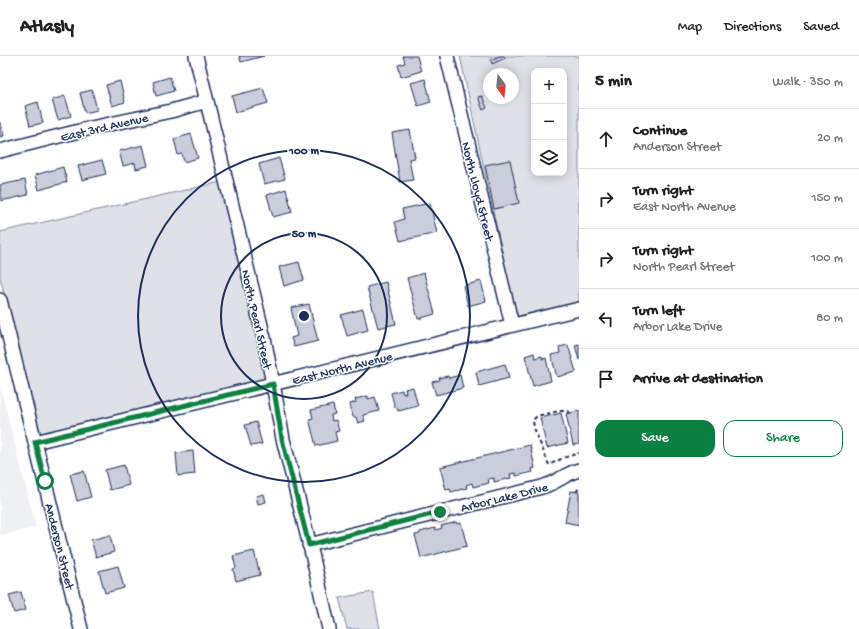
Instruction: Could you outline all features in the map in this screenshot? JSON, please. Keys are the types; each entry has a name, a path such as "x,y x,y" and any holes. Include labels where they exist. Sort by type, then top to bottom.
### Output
{"street":[{"name":"North Pearl Street","path":"196,56 264,338 282,439 330,629"},
{"name":"North Lloyd Street","path":"447,56 512,325"},
{"name":"East 3rd Avenue","path":"0,151 91,128 171,111 207,101"},
{"name":"Anderson Street","path":"0,300 5,345 35,442 81,629"},
{"name":"East North Avenue","path":"35,442 579,309"},
{"name":"Arbor Lake Drive","path":"309,545 542,487 579,470"}],"path":[{"path":"570,413 568,411 559,411 537,416 533,420 534,428 549,464 579,453"},
{"path":"576,492 579,488"}],"shaded area":[{"path":"460,56 579,56 579,302 516,318"},
{"path":"221,182 266,379 39,435 0,277 0,232"},
{"path":"0,387 36,527 0,536"},
{"path":"373,592 380,629 347,629 339,598"}],"building":[{"path":"239,56 264,56 241,62"},
{"path":"403,56 417,56 421,71 401,77 398,65 405,63"},
{"path":"499,56 504,56 505,58 492,64 491,60"},
{"path":"170,77 174,91 156,96 153,82"},
{"path":"425,79 431,102 418,106 411,83"},
{"path":"120,81 125,102 112,106 106,85"},
{"path":"263,88 268,103 236,112 232,96"},
{"path":"92,90 97,110 85,113 80,93"},
{"path":"65,96 71,116 58,120 52,100"},
{"path":"482,96 483,104 485,104 487,108 483,110 478,97"},
{"path":"38,102 43,123 30,126 25,106"},
{"path":"0,123 4,136 0,137"},
{"path":"410,130 415,158 409,159 413,180 400,182 392,133"},
{"path":"191,134 198,158 184,162 182,154 178,155 174,139"},
{"path":"143,145 148,166 136,169 135,163 123,166 119,151"},
{"path":"279,158 285,179 264,184 259,164"},
{"path":"102,160 106,174 82,180 78,166"},
{"path":"510,160 519,203 494,209 485,165"},
{"path":"63,167 67,182 39,190 35,175"},
{"path":"25,180 28,195 1,201 0,185"},
{"path":"286,189 292,212 273,217 267,195"},
{"path":"430,203 437,233 400,241 395,222 404,219 402,209"},
{"path":"299,262 304,280 284,286 279,267"},
{"path":"424,273 435,314 418,319 407,278"},
{"path":"481,281 486,301 468,306 463,286"},
{"path":"386,282 396,324 378,328 367,287"},
{"path":"309,304 318,341 294,347 291,338 297,336 291,308"},
{"path":"363,309 368,330 347,336 341,315"},
{"path":"579,344 579,360 575,345"},
{"path":"568,345 576,372 557,377 551,355 560,353 559,347"},
{"path":"534,353 535,358 542,356 542,359 546,358 551,381 533,386 525,356"},
{"path":"505,364 509,378 479,386 476,372"},
{"path":"460,375 463,388 436,395 432,382 440,380 439,378 448,376 449,378"},
{"path":"413,387 418,406 398,411 397,407 395,408 391,393 402,390 403,394 406,393 405,389"},
{"path":"368,396 368,399 375,397 379,411 363,415 365,421 358,423 356,417 353,417 350,404 356,402 355,399"},
{"path":"333,405 335,414 331,415 332,421 336,420 339,431 335,432 337,441 316,446 309,419 313,418 311,410"},
{"path":"579,411 579,444 573,445 566,414"},
{"path":"561,413 568,443 547,448 540,418"},
{"path":"256,422 262,444 251,446 245,425"},
{"path":"530,445 535,468 532,469 533,472 516,476 516,473 510,474 511,478 494,482 494,478 488,479 489,483 473,487 472,483 466,485 467,488 451,492 450,489 446,490 440,467"},
{"path":"193,451 195,474 178,476 176,453"},
{"path":"124,465 129,485 110,490 105,470"},
{"path":"84,471 91,497 77,501 70,474"},
{"path":"571,491 579,492 579,525 565,522"},
{"path":"264,494 266,502 258,504 256,496"},
{"path":"457,522 457,524 461,523 467,546 421,558 415,535 435,528 436,530 442,528 441,526"},
{"path":"110,535 114,552 96,557 91,540"},
{"path":"254,551 260,575 236,581 233,569 236,568 233,556"},
{"path":"118,566 124,588 105,593 99,571"},
{"path":"21,592 26,610 14,613 9,595"}],"route":[{"path":"45,481 35,442 273,384 282,439 309,545 440,512"}]}
